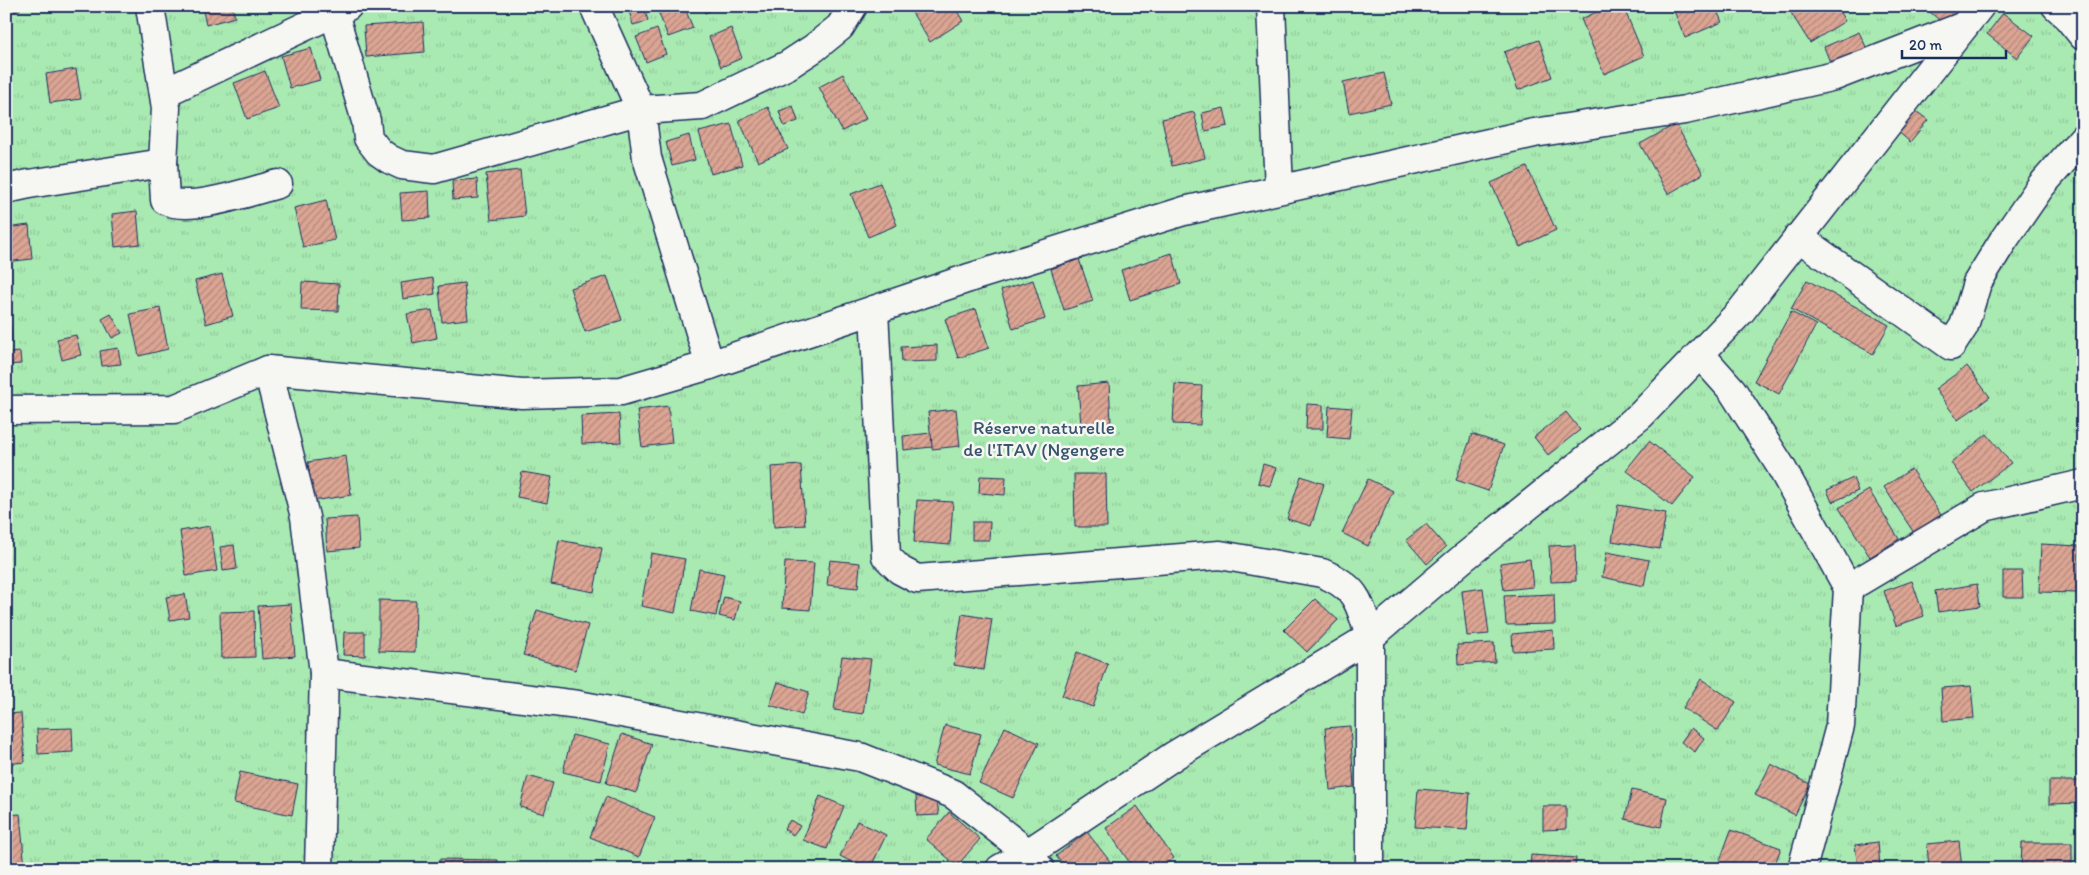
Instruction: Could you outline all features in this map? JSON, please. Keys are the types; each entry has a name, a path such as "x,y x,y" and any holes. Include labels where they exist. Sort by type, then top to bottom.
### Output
{"street":[{"path":"150,6 166,108 165,200 172,204 183,206 222,199 278,184"},
{"path":"594,6 641,110 647,158 710,364"},
{"path":"164,93 341,10 366,121 368,138 379,152 402,165 434,169 641,110 702,106 788,65 814,48 840,27 853,6"},
{"path":"1270,6 1279,189"},
{"path":"2056,6 2083,36"},
{"path":"6,410 174,410 268,370 522,394 620,391 710,364 1184,211 1534,133 1685,110 1835,76 1972,16"},
{"path":"1000,869 1034,861 1175,755 1370,637 1462,559 1642,414 1741,311 1972,16"},
{"path":"1798,237 1951,346 1964,326 1978,283 2002,241 2041,186 2083,138"},
{"path":"6,189 164,163"},
{"path":"874,310 886,556 900,570 917,579 1220,555 1322,572 1350,588 1359,602 1370,637 1370,869"},
{"path":"1700,354 1732,390 1780,466 1848,588 1840,726 1802,869"},
{"path":"268,370 305,517 324,673 319,869"},
{"path":"1848,588 1984,508 2083,484"},
{"path":"324,673 578,705 860,758 953,794 1034,861"}],"green space":[{"name":"Réserve naturelle de l'ITAV (Ngengere","path":"6,6 2083,6 2083,869 6,869"}],"building":[{"path":"6,6 19,6 20,10 6,13"},
{"path":"202,6 232,6 235,17 206,25"},
{"path":"644,6 648,21 633,25 628,7"},
{"path":"656,6 684,6 693,28 668,37"},
{"path":"702,6 721,6 705,13"},
{"path":"908,6 954,6 963,21 930,42"},
{"path":"1610,6 1623,6 1644,56 1604,74 1581,19"},
{"path":"1672,6 1715,6 1722,22 1685,38"},
{"path":"1802,6 1836,6 1845,21 1810,43 1791,13"},
{"path":"1923,6 1961,6 1945,25"},
{"path":"2003,13 2034,36 2017,58 1987,34"},
{"path":"423,22 425,52 366,57 364,26"},
{"path":"731,28 742,58 721,67 709,37"},
{"path":"657,29 666,54 646,62 636,37"},
{"path":"1859,32 1868,51 1832,67 1824,47"},
{"path":"1539,40 1552,77 1518,90 1504,52"},
{"path":"311,48 320,80 290,88 281,56"},
{"path":"76,69 81,99 50,103 46,74"},
{"path":"265,71 279,108 247,119 234,83"},
{"path":"1384,73 1391,104 1349,113 1343,82"},
{"path":"843,74 866,119 842,131 819,87"},
{"path":"793,106 798,121 784,126 779,111"},
{"path":"768,107 788,149 758,162 739,120"},
{"path":"1224,108 1228,126 1205,131 1202,113"},
{"path":"1912,108 1928,120 1910,142 1895,129"},
{"path":"1194,112 1205,158 1172,166 1162,119"},
{"path":"731,124 742,165 711,174 699,132"},
{"path":"1676,124 1703,174 1668,194 1640,144"},
{"path":"689,135 695,160 672,166 666,142"},
{"path":"1527,167 1556,230 1520,247 1491,183"},
{"path":"520,170 525,216 491,220 486,174"},
{"path":"477,179 478,198 453,200 452,181"},
{"path":"880,183 897,225 868,237 851,194"},
{"path":"429,191 430,218 402,220 400,193"},
{"path":"326,200 335,240 303,247 294,208"},
{"path":"137,211 140,244 115,247 112,214"},
{"path":"29,225 32,259 6,262 6,228"},
{"path":"1172,253 1181,284 1130,300 1121,270"},
{"path":"1079,259 1093,301 1064,310 1051,269"},
{"path":"222,274 233,316 206,324 195,281"},
{"path":"607,276 622,320 585,332 570,288"},
{"path":"433,278 435,294 403,299 401,283"},
{"path":"1033,280 1045,319 1013,329 1001,290"},
{"path":"1807,280 1889,325 1873,354 1791,309"},
{"path":"302,282 339,284 338,311 301,310"},
{"path":"464,283 468,319 442,322 439,286"},
{"path":"160,308 168,349 139,356 130,314"},
{"path":"976,309 989,348 958,358 945,319"},
{"path":"432,310 437,338 413,343 407,314"},
{"path":"1791,312 1816,325 1779,394 1754,381"},
{"path":"111,314 122,333 112,338 102,319"},
{"path":"11,326 12,341 6,342 6,327"},
{"path":"76,335 81,355 62,360 57,339"},
{"path":"937,345 937,361 902,362 901,347"},
{"path":"118,348 121,364 102,366 100,351"},
{"path":"20,352 21,364 6,365 6,353"},
{"path":"1967,366 1990,397 1958,420 1935,389"},
{"path":"1109,383 1111,423 1081,426 1078,386"},
{"path":"1175,384 1202,386 1200,425 1173,424"},
{"path":"1307,404 1323,405 1323,429 1306,429"},
{"path":"668,406 672,443 642,447 637,410"},
{"path":"1329,406 1352,408 1349,439 1327,437"},
{"path":"956,409 960,446 932,449 928,412"},
{"path":"1566,412 1580,430 1548,455 1534,437"},
{"path":"619,414 621,442 582,444 581,416"},
{"path":"931,433 932,447 904,450 903,436"},
{"path":"1472,434 1504,445 1488,491 1456,480"},
{"path":"1987,434 2011,463 1973,492 1951,463"},
{"path":"1649,441 1695,477 1672,506 1626,470"},
{"path":"346,456 351,495 313,501 308,462"},
{"path":"1263,464 1276,468 1270,486 1258,483"},
{"path":"801,465 805,525 774,527 771,467"},
{"path":"1911,469 1941,515 1914,533 1884,487"},
{"path":"522,472 552,477 547,503 517,497"},
{"path":"1074,474 1106,474 1107,527 1075,527"},
{"path":"980,476 1006,477 1005,495 979,493"},
{"path":"1301,476 1324,484 1311,526 1287,519"},
{"path":"1853,478 1858,491 1832,502 1827,490"},
{"path":"1368,479 1393,491 1368,546 1342,533"},
{"path":"1869,490 1899,539 1870,557 1839,508"},
{"path":"917,500 953,502 950,545 914,542"},
{"path":"1618,505 1666,513 1660,549 1612,541"},
{"path":"357,517 359,548 327,551 325,519"},
{"path":"972,522 990,522 989,540 972,540"},
{"path":"1426,524 1446,547 1427,564 1406,540"},
{"path":"210,526 217,571 186,576 180,531"},
{"path":"559,540 602,548 594,592 551,584"},
{"path":"2041,544 2079,546 2078,593 2039,592"},
{"path":"234,545 237,569 223,571 220,547"},
{"path":"1575,545 1576,581 1551,582 1549,546"},
{"path":"1607,552 1649,560 1644,586 1602,577"},
{"path":"651,553 685,559 675,613 641,606"},
{"path":"1530,559 1533,587 1504,590 1500,563"},
{"path":"830,560 860,563 858,588 827,585"},
{"path":"785,562 814,563 810,610 782,608"},
{"path":"699,569 724,574 716,616 691,611"},
{"path":"2003,571 2022,571 2023,597 2003,597"},
{"path":"1912,581 1924,616 1896,626 1884,591"},
{"path":"1977,584 1980,606 1938,612 1935,591"},
{"path":"1483,588 1489,634 1467,636 1462,591"},
{"path":"185,594 189,617 170,620 166,597"},
{"path":"1554,594 1555,624 1506,625 1504,596"},
{"path":"724,597 740,601 735,620 719,616"},
{"path":"1315,599 1338,620 1307,652 1284,630"},
{"path":"379,600 416,601 415,652 379,651"},
{"path":"291,604 295,656 262,659 258,606"},
{"path":"537,610 588,625 575,670 523,655"},
{"path":"254,611 255,657 221,658 220,612"},
{"path":"962,614 992,619 984,670 954,665"},
{"path":"1553,630 1554,649 1513,651 1512,634"},
{"path":"344,632 365,632 365,656 343,655"},
{"path":"1494,643 1495,662 1458,665 1457,645"},
{"path":"1077,652 1108,664 1093,707 1062,696"},
{"path":"842,656 871,659 863,714 834,710"},
{"path":"1701,679 1736,702 1718,731 1683,708"},
{"path":"778,682 809,692 802,715 770,705"},
{"path":"1971,686 1974,718 1943,721 1941,688"},
{"path":"21,713 25,762 6,764 6,714"},
{"path":"945,725 981,734 970,774 934,765"},
{"path":"1350,726 1354,787 1330,790 1325,728"},
{"path":"1005,727 1039,743 1013,798 979,783"},
{"path":"72,728 73,752 38,754 37,729"},
{"path":"1691,728 1704,738 1695,752 1681,742"},
{"path":"622,734 652,744 636,793 606,783"},
{"path":"572,735 610,744 601,781 563,772"},
{"path":"1771,764 1810,784 1795,815 1755,795"},
{"path":"240,772 298,784 292,815 234,803"},
{"path":"528,776 553,783 544,814 520,807"},
{"path":"2049,781 2080,781 2081,803 2049,804"},
{"path":"1418,789 1470,793 1467,830 1415,827"},
{"path":"1632,790 1667,798 1661,827 1625,819"},
{"path":"820,796 844,806 827,849 803,840"},
{"path":"916,796 937,802 939,815 917,816"},
{"path":"606,797 655,817 639,857 590,837"},
{"path":"1137,806 1174,858 1159,869 1134,869 1106,828"},
{"path":"1543,806 1566,806 1566,829 1543,830"},
{"path":"949,812 980,839 957,866 926,839"},
{"path":"20,814 25,868 6,869 6,815"},
{"path":"790,820 800,826 793,835 784,829"},
{"path":"857,821 886,835 870,869 865,869 840,856"},
{"path":"1731,830 1781,848 1773,869 1736,869 1719,863"},
{"path":"1087,832 1116,869 1066,869 1056,856"},
{"path":"1959,841 1962,869 1929,869 1927,844"},
{"path":"1878,842 1880,867 1858,869 1855,845"},
{"path":"2022,843 2072,843 2072,869 2021,869"},
{"path":"1531,855 1576,858 1575,869 1530,869"},
{"path":"440,859 498,860 497,869 439,869"},
{"path":"421,865 421,869 378,869 378,866"}]}
